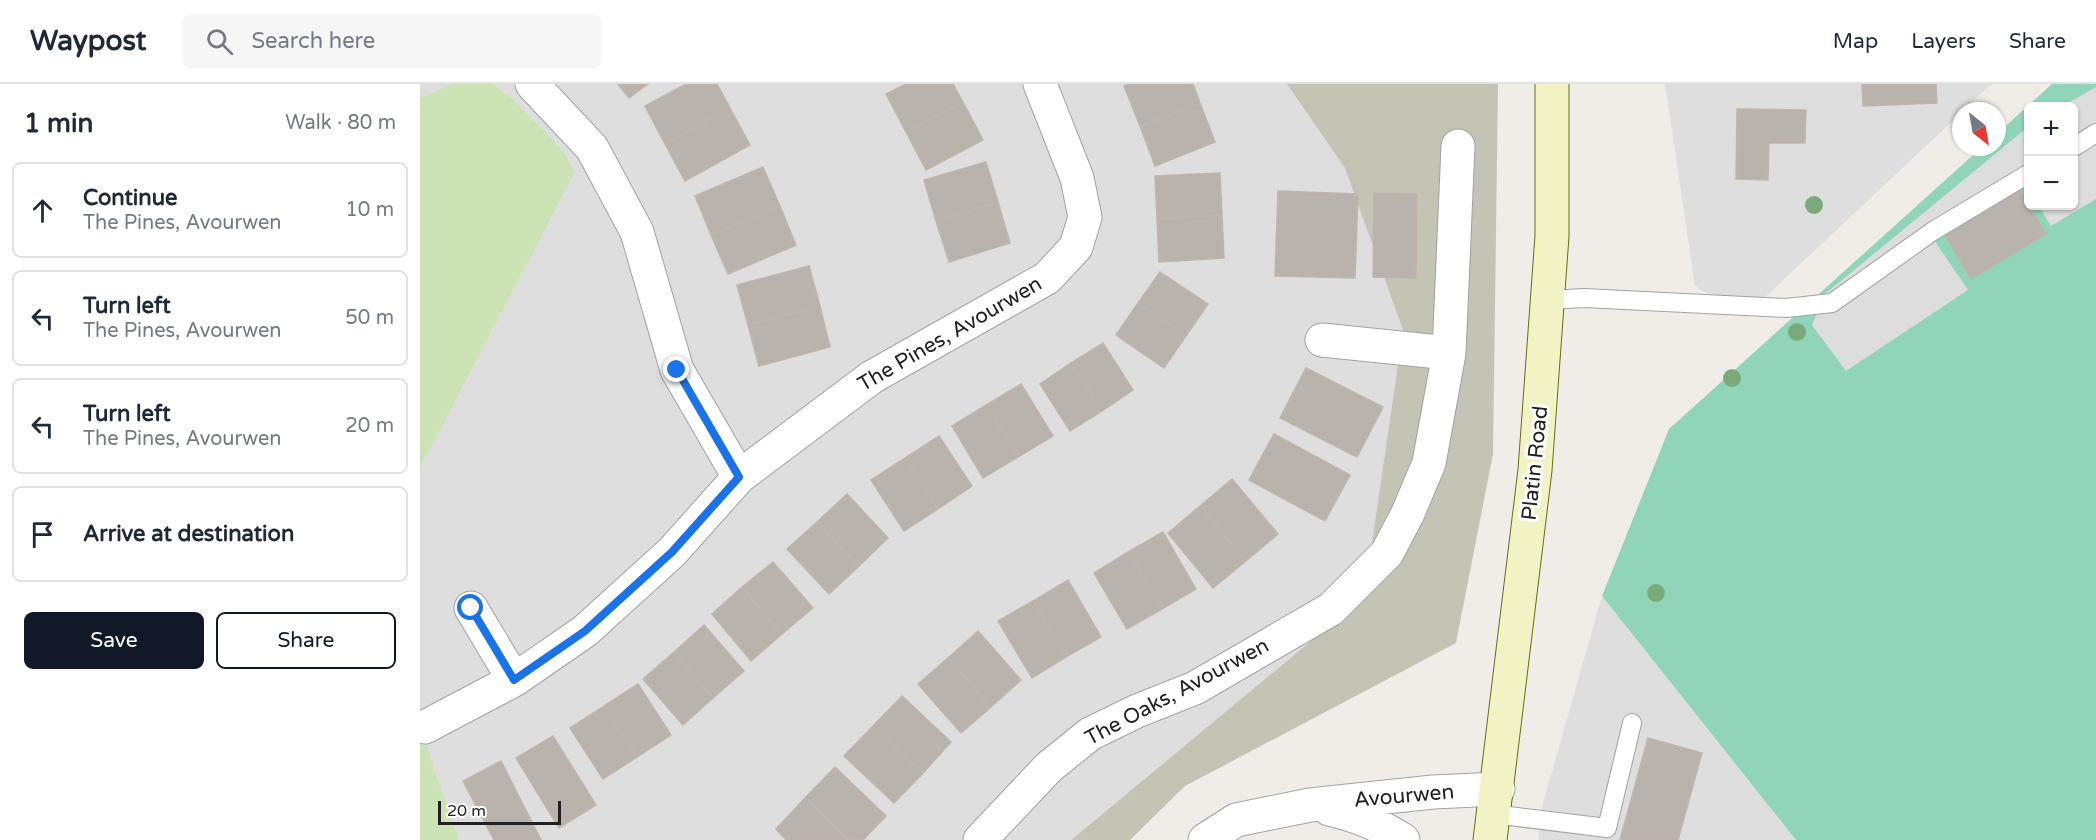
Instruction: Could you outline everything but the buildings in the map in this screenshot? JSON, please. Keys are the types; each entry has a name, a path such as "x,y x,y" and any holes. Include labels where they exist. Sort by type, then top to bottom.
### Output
{"main road":[{"name":"Platin Road","path":"1494,814 1535,470 1549,300 1552,236 1552,84"}],"street":[{"path":"532,84 592,148 637,232 677,370 739,477"},
{"name":"The Pines, Avourwen","path":"425,727 514,680 585,631 672,552 739,477 872,377 1047,278 1076,247 1085,217 1077,178 1040,84"},
{"name":"The Oaks, Avourwen","path":"980,840 1049,767 1090,734 1137,711 1195,688 1331,609 1387,553 1408,513 1429,463 1449,353 1458,146"},
{"path":"1322,340 1449,353"},
{"path":"471,608 514,680"},
{"name":"Avourwen","path":"1205,840 1236,820 1310,805 1433,792 1494,814"},
{"name":"Avourwen","path":"1310,805 1353,815 1380,825 1403,840"}],"lane":[{"path":"2078,144 2096,133"},
{"path":"1549,300 1584,298 1786,308 1832,303 1933,231 2024,176"},
{"path":"1494,814 1607,828 1632,723"}],"shaded area":[{"path":"420,84 1287,84 1345,167 1403,330 1364,597 1071,840 420,840"},
{"path":"1287,84 1498,84 1493,454 1456,643 1185,786 1130,840 1071,840 1364,597 1403,330 1345,168"},
{"path":"1665,84 1992,84 1971,102 1952,102 1952,121 1744,317 1695,286"},
{"path":"2096,87 2096,199 2078,210 2078,102 2070,102"},
{"path":"2024,130 2024,187 1934,240 1968,290 1846,371 1812,325 1825,294 1993,156 2006,156 2006,145"},
{"path":"2041,210 2078,210 2051,226"},
{"path":"1602,596 1796,840 1538,840 1541,810"}],"green space":[{"path":"452,84 493,84 516,102 563,151 575,172 420,468 420,98"},
{"path":"2052,84 2096,84 2096,840 1796,840 1602,596 1669,429 1972,156 2006,156 2006,126 2024,109 2024,210 2078,210 2078,102 2032,102"},
{"path":"420,724 437,778 459,840 420,840"}],"route":[{"path":"471,608 514,680 585,631 672,552 739,477 677,370"}]}
